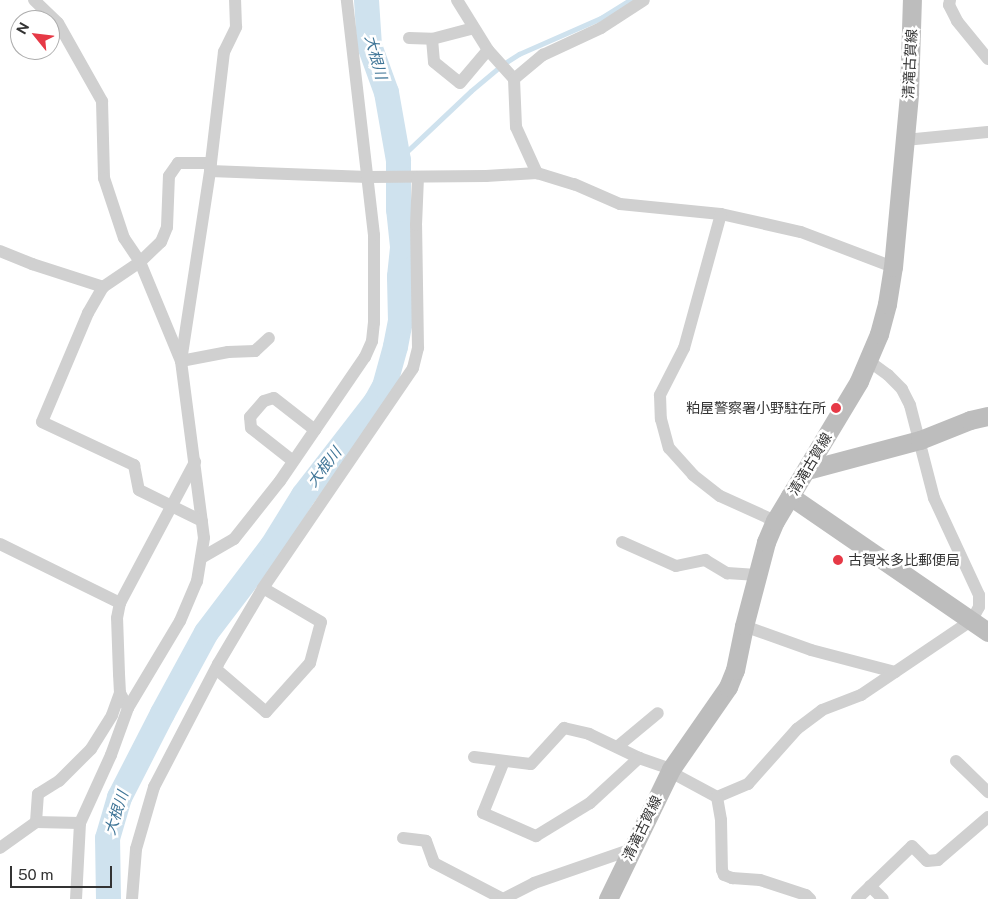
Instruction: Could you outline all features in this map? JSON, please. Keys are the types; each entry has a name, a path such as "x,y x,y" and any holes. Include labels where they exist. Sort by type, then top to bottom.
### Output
{"main road":[{"name":"清滝古賀線","path":"608,899 671,769 728,687 736,670 744,626 757,575 766,542 775,521 807,470 869,361 887,304 893,266 912,48 912,0"},
{"path":"807,470 920,440 970,420 988,416"},
{"path":"790,496 988,632"}],"street":[{"path":"34,0 58,22 102,101 104,178 124,238 140,262 181,361 204,538 197,581 180,621 128,708 111,754 80,823 76,899"},
{"path":"181,361 210,167 224,52 236,27 235,0"},
{"path":"201,558 234,539 280,481 365,356 372,341 374,323 374,235 347,0"},
{"path":"457,0 488,50 514,79 516,128 537,173"},
{"path":"514,79 543,55 601,28 644,0"},
{"path":"950,0 949,5 957,21 988,59"},
{"path":"409,38 432,39 474,28"},
{"path":"432,39 434,62 460,83 488,50"},
{"path":"904,140 988,132"},
{"path":"202,521 139,490 134,465 42,422 88,313 103,287 140,262 161,242 167,227 169,176 178,163 210,167 368,177 537,173 574,184 620,204 721,214 801,232 893,266"},
{"path":"132,899 136,849 154,787 216,669 263,588 413,368 418,348 416,225 418,177"},
{"path":"721,214 684,348 660,395 661,419 669,448 693,475 720,496 775,521"},
{"path":"0,251 32,264 103,287"},
{"path":"181,361 228,352 255,352 269,338"},
{"path":"717,797 748,784 797,729 822,710 861,695 972,620 979,607 983,592 934,498 910,405 902,389 869,361"},
{"path":"293,461 251,428 250,418 264,400 274,398 315,430"},
{"path":"36,822 38,794 59,781 91,749 112,715 120,692 117,618 120,603 195,462"},
{"path":"622,542 676,566 704,560 727,573 757,575"},
{"path":"0,544 120,603"},
{"path":"216,669 266,712 310,663 321,622 263,588"},
{"path":"744,626 811,650 895,672"},
{"path":"120,692 128,708"},
{"path":"617,747 658,713"},
{"path":"474,757 531,764 564,728 589,734 639,758 671,769 678,776 717,797"},
{"path":"504,761 483,813 536,836 590,803 639,758"},
{"path":"956,762 988,792"},
{"path":"717,797 721,820 722,870 724,875 732,878 760,880 806,895 810,899"},
{"path":"857,899 912,846 927,861 938,860 988,817"},
{"path":"0,848 36,822 80,823"},
{"path":"403,838 426,841 434,863 503,899 534,883 632,849"},
{"path":"870,886 883,899"}],"waterway":[{"name":"大根川","path":"108,899 107,838 119,797 162,713 206,632 272,545 303,495 375,402 384,386 400,321 399,276 402,246 398,209 398,160 386,92 369,45 366,0"},
{"path":"398,160 471,91 502,65 519,54 601,18 630,0"}],"place":[{"name":"粕屋警察署小野駐在所","path":"836,408"},
{"name":"古賀米多比郵便局","path":"838,560"}]}
